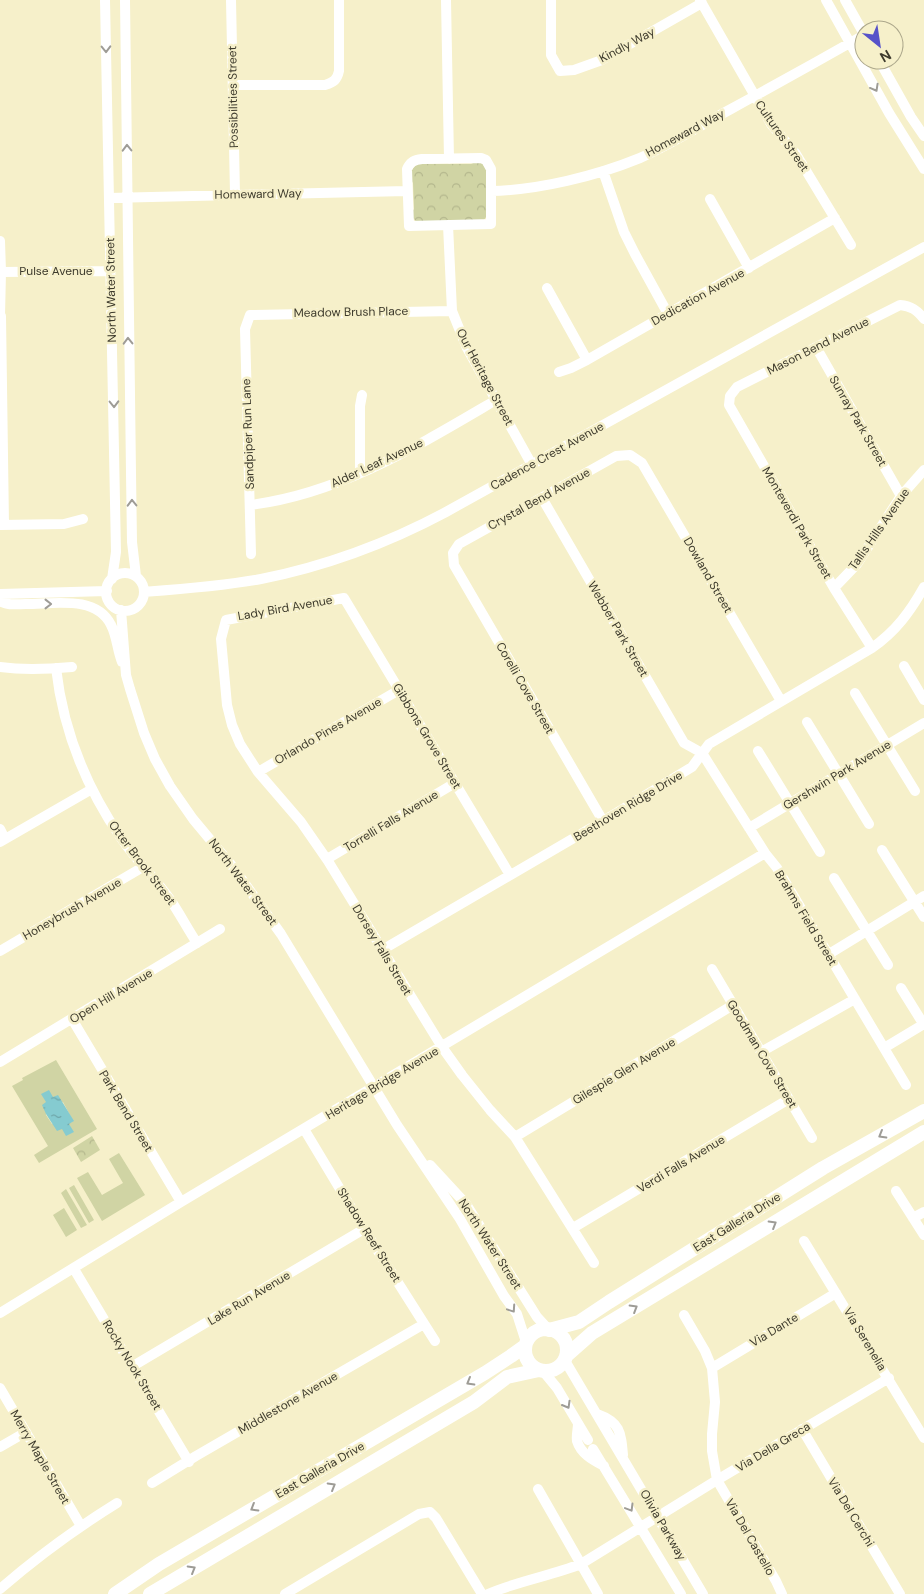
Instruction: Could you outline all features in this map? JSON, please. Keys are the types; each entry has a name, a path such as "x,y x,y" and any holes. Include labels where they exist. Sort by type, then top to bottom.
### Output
{"main road":[{"name":"East Galleria Drive","path":"549,1330 586,1319 609,1302 781,1194 924,1110"},
{"name":"East Galleria Drive","path":"565,1358 592,1334 924,1132"},
{"path":"538,1330 549,1330 558,1333 563,1338 566,1344 565,1358 557,1368 550,1371 541,1371 526,1360 524,1353 526,1344 532,1334 538,1330"},
{"name":"East Galleria Drive","path":"115,1594 159,1564 485,1373 526,1344"},
{"name":"East Galleria Drive","path":"150,1594 474,1402 507,1377 541,1371"}],"street":[{"name":"North Water Street","path":"104,0 116,552 112,579"},
{"name":"North Water Street","path":"125,0 128,320 132,522 136,576"},
{"name":"Possibilities Street","path":"231,0 235,194"},
{"path":"233,85 325,85 333,82 338,77 339,71 339,0"},
{"path":"446,0 449,159"},
{"name":"Kindly Way","path":"551,0 551,56 560,71 574,70 602,60 701,2"},
{"path":"826,0 889,113 924,169"},
{"path":"845,0 856,20"},
{"name":"Cultures Street","path":"701,2 771,124 796,154 851,245"},
{"name":"Homeward Way","path":"491,191 550,184 640,158 854,40"},
{"path":"885,70 924,136"},
{"path":"481,158 486,160 491,169 491,191 491,224 409,226 407,169 410,163 415,160 481,158"},
{"path":"603,170 624,232 634,254 668,314"},
{"name":"Homeward Way","path":"109,198 407,191"},
{"path":"710,199 750,268"},
{"name":"Dedication Avenue","path":"559,372 587,360 835,218"},
{"name":"Our Heritage Street","path":"448,225 452,311 467,348 532,465"},
{"name":"Pulse Avenue","path":"0,241 2,525"},
{"name":"Cadence Crest Avenue","path":"144,592 208,587 263,579 340,558 378,544 425,523 532,465 924,247"},
{"name":"Pulse Avenue","path":"1,272 111,271"},
{"path":"547,288 587,360"},
{"name":"Mason Bend Avenue","path":"730,396 737,387 900,305 910,306 924,320"},
{"name":"Meadow Brush Place","path":"250,315 452,311"},
{"name":"Sandpiper Run Lane","path":"250,315 245,329 251,554"},
{"name":"Sunray Park Street","path":"816,347 901,496"},
{"path":"360,473 360,406 362,396"},
{"name":"Monteverdi Park Street","path":"730,396 728,404 834,588 872,648"},
{"name":"Alder Leaf Avenue","path":"250,505 276,502 328,486 360,473 427,440 496,400"},
{"name":"Crystal Bend Avenue","path":"453,553 459,544 616,456 630,455"},
{"name":"Dowland Street","path":"630,455 642,463 781,701"},
{"name":"Tallis Hills Avenue","path":"834,588 856,564 901,496 924,470"},
{"name":"Webber Park Street","path":"542,498 684,743 702,753"},
{"path":"2,525 64,524 83,519"},
{"name":"Corelli Cove Street","path":"453,553 454,565 603,821"},
{"path":"126,573 136,576 141,581 144,592 143,600 139,605 134,608 121,610 110,603 107,587 112,579 126,573"},
{"name":"Beethoven Ridge Drive","path":"382,950 692,767 709,744 872,648 888,637 904,619 924,587"},
{"path":"0,594 107,591"},
{"name":"Lady Bird Avenue","path":"226,620 344,598"},
{"name":"Gibbons Grove Street","path":"344,598 510,875"},
{"path":"0,601 14,604 74,604 99,610 112,626 117,649 126,675"},
{"name":"North Water Street","path":"121,610 126,675 134,705 155,759 170,786 193,819 234,867 281,934 408,1140 460,1219 504,1296 517,1314 526,1344"},
{"name":"Dorsey Falls Street","path":"226,620 221,639 226,705 240,744 258,772 301,822 327,859 442,1047 462,1076 490,1110 516,1137 594,1263"},
{"path":"0,666 11,668 72,667"},
{"path":"904,666 924,700"},
{"name":"Otter Brook Street","path":"56,668 66,720 73,744 92,789 114,827 179,912 197,943"},
{"name":"Orlando Pines Avenue","path":"258,772 399,690"},
{"path":"855,693 915,791"},
{"path":"807,722 869,824"},
{"name":"Gershwin Park Avenue","path":"749,828 924,723"},
{"path":"758,752 820,852"},
{"name":"Brahms Field Street","path":"702,753 765,854 777,868 906,1085"},
{"name":"Torrelli Falls Avenue","path":"327,859 455,783"},
{"path":"0,830 3,841 92,789"},
{"path":"882,850 924,917"},
{"name":"Heritage Bridge Avenue","path":"0,1313 181,1202 765,854"},
{"name":"Honeybrush Avenue","path":"0,951 143,867"},
{"path":"834,878 888,965"},
{"path":"829,954 924,896"},
{"name":"Open Hill Avenue","path":"0,1062 220,928"},
{"name":"Goodman Cove Street","path":"712,969 812,1138"},
{"path":"884,1048 924,1024 901,988"},
{"path":"761,1052 855,998"},
{"name":"Gilespie Glen Avenue","path":"516,1137 733,1004"},
{"name":"Park Bend Street","path":"72,1019 181,1202"},
{"name":"Verdi Falls Avenue","path":"573,1228 789,1099"},
{"name":"Shadow Reef Street","path":"304,1129 364,1229 435,1340"},
{"name":"North Water Street","path":"408,1140 466,1204 537,1317 549,1330"},
{"path":"896,1191 924,1235"},
{"path":"913,1218 924,1212"},
{"name":"Lake Run Avenue","path":"133,1366 364,1229"},
{"name":"Via Serenelia","path":"804,1241 924,1438"},
{"name":"Rocky Nook Street","path":"74,1269 189,1462"},
{"name":"Via Dante","path":"712,1368 836,1293"},
{"path":"684,1314 705,1351 712,1368 715,1402 712,1451 717,1480"},
{"name":"Middlestone Avenue","path":"152,1483 424,1324"},
{"name":"Olivia Parkway","path":"565,1358 597,1414 611,1419 622,1436 623,1456 704,1594"},
{"name":"Olivia Parkway","path":"541,1371 554,1383 681,1594"},
{"name":"Via Della Greca","path":"488,1594 503,1587 581,1564 717,1480 889,1378"},
{"name":"Merry Maple Street","path":"0,1388 80,1526"},
{"name":"Olivia Parkway","path":"578,1424 576,1440 587,1456 604,1467"},
{"name":"Via Del Cerchi","path":"802,1430 900,1594"},
{"path":"0,1447 26,1432"},
{"name":"Via Del Castello","path":"717,1480 782,1594"},
{"path":"538,1489 598,1594"},
{"path":"0,1589 29,1564 80,1526 117,1503"},
{"path":"285,1594 419,1514 430,1512 436,1518 482,1594"}],"green space":[{"path":"476,162 482,163 486,169 486,209 488,214 484,220 418,223 413,218 411,213 414,209 413,183 410,175 417,164 471,164"},
{"path":"56,1060 97,1129 39,1163 34,1155 48,1146 12,1086 23,1080 22,1078","holes":["46,1102 63,1102 73,1121 69,1124 52,1124 46,1115"]},
{"path":"92,1136 100,1150 81,1162 73,1148"},
{"path":"119,1153 145,1195 102,1221 77,1178 88,1172 102,1195 123,1183 109,1159"},
{"path":"74,1185 94,1220 89,1223 69,1188"},
{"path":"66,1189 87,1225 81,1228 61,1193"},
{"path":"64,1208 77,1230 66,1237 53,1215"}],"water":[{"path":"49,1090 53,1097 58,1095 74,1121 69,1124 74,1132 66,1136 62,1129 57,1131 42,1105 46,1102 41,1094"}]}
